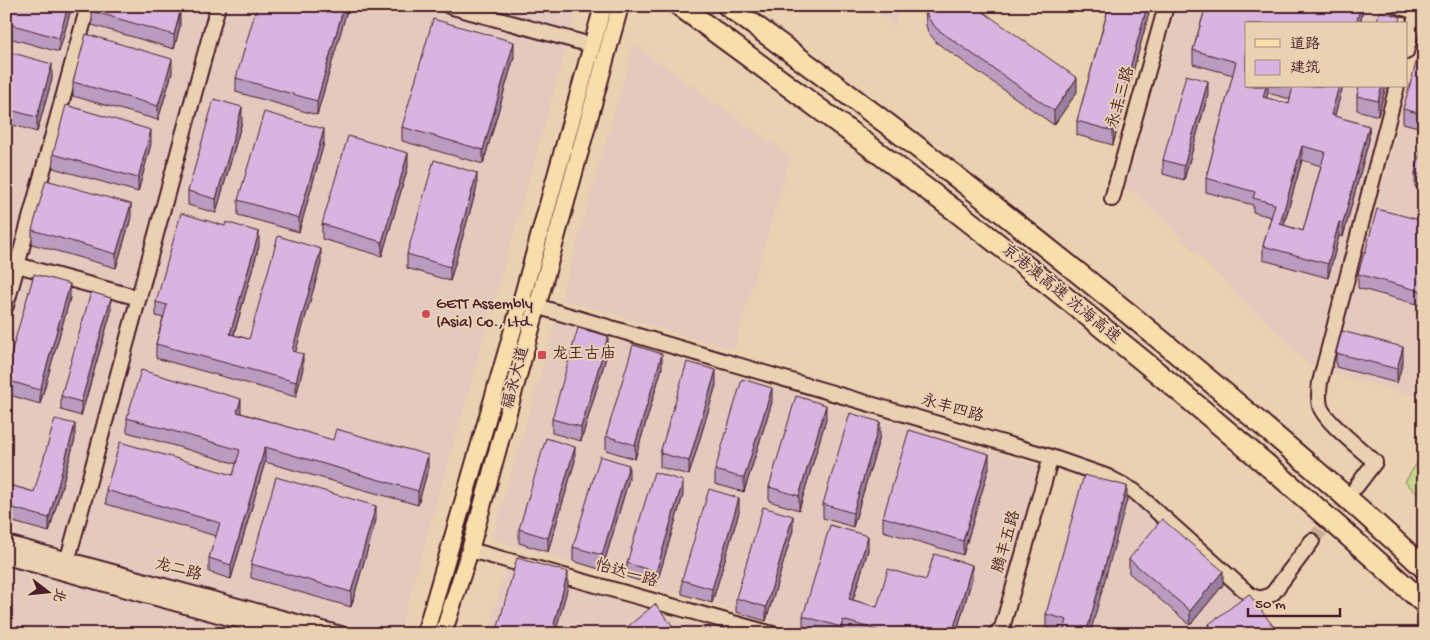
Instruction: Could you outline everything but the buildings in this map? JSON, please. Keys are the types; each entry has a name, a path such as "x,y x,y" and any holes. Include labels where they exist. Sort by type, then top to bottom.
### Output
{"highway":[{"name":"京港澳高速 沈海高速","path":"680,6 957,213 1107,332 1246,446 1424,603"},
{"name":"京港澳高速 沈海高速","path":"728,6 973,190 1125,310 1264,426 1424,568"}],"main road":[{"name":"福永大道","path":"425,634 521,302 603,6"},
{"name":"福永大道","path":"443,634 470,550 620,6"},
{"path":"455,634 456,596"}],"street":[{"path":"6,306 12,263 88,6"},
{"path":"66,566 218,6"},
{"path":"449,6 591,45"},
{"name":"永丰三路","path":"1112,199 1166,6"},
{"path":"1397,6 1420,13 1408,46"},
{"path":"1356,487 1375,462 1328,420 1320,408 1318,397 1320,382 1396,88"},
{"path":"12,263 139,298"},
{"name":"永丰四路","path":"521,302 1051,457 1106,476 1134,491 1255,598 1268,597 1273,593 1312,541"},
{"name":"腾丰五路","path":"1004,632 1051,457"},
{"name":"龙二路","path":"6,543 66,566 288,634"},
{"name":"怡达一路","path":"470,550 773,634"},
{"name":"龙二路","path":"6,557 66,566 341,634"}],"shaded area":[{"path":"6,6 578,6 399,634 6,634"},
{"path":"872,6 900,6 895,24"},
{"path":"1177,6 1356,6 1408,21 1245,22 1245,88 1389,88 1313,368 1135,192 1126,189"},
{"path":"1424,33 1424,398 1331,373"},
{"path":"634,45 790,157 733,350 561,299"},
{"path":"556,322 1041,466 994,622 981,634 812,634 492,539"},
{"path":"1079,483 1126,496 1283,634 1040,634"},
{"path":"506,567 724,634 488,634"}],"green space":[{"path":"1424,452 1424,500 1405,482"}],"tunnel":[{"path":"1312,541 1353,492"}],"place":[{"name":"GETT Assembly (Asia) Co., Ltd.","path":"426,314"},
{"name":"龙王古庙","path":"542,355"}]}
